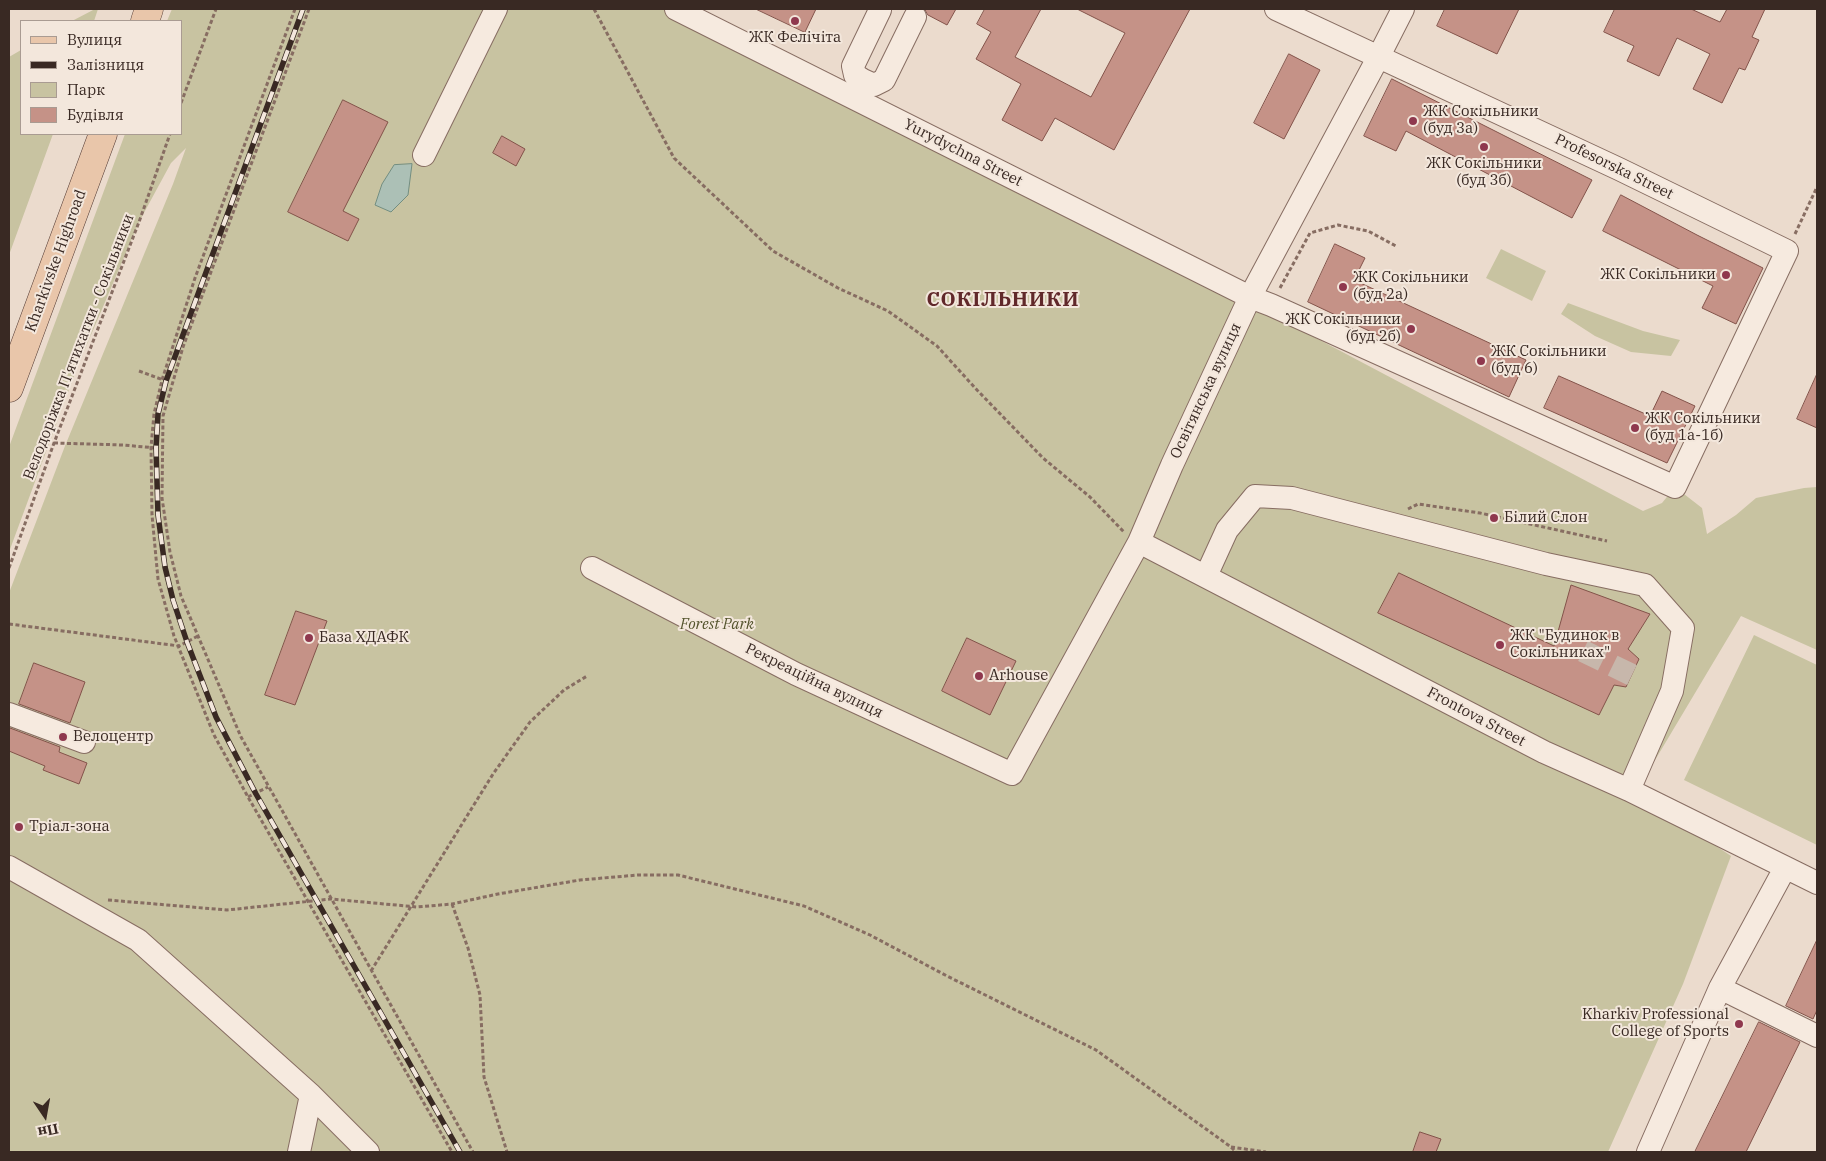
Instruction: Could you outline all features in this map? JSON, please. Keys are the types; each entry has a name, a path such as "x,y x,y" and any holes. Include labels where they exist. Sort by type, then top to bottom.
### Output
{"main road":[{"name":"Kharkivske Highroad","path":"9,388 103,135"}],"street":[{"path":"424,155 496,9"},
{"name":"Yurydychna Street","path":"676,9 859,89 1250,297 1675,487 1787,251"},
{"name":"Profesorska Street","path":"1276,9 1620,169 1787,251"},
{"name":"Освітянська вулиця","path":"1012,774 1139,542 1250,297 1379,56 1402,9"},
{"path":"880,10 853,66 859,89 884,80 915,17"},
{"path":"1206,576 1227,530 1255,496 1292,498 1546,564 1645,585 1683,628 1672,691 1629,790"},
{"name":"Frontova Street","path":"1139,542 1544,752 1629,790 1817,883"},
{"name":"Рекреаційна вулиця","path":"592,568 796,674 1012,774"},
{"path":"9,714 84,742"},
{"path":"9,867 138,940 311,1095 368,1152"},
{"path":"1648,1152 1720,988 1785,868"},
{"path":"1720,988 1817,1036"},
{"path":"299,1152 311,1095"}],"path":[{"path":"182,100 216,9"},
{"path":"295,9 196,278 164,380 160,387 154,414 151,445 152,515 158,579 174,636 214,735 452,1152"},
{"path":"308,9 183,347 169,391 162,416 162,498 170,552 181,596 241,737 473,1152"},
{"path":"594,9 674,158 773,251 838,288 888,311 937,346 1043,458 1090,497 1124,532 1139,542"},
{"name":"Велодоріжка П'ятихатки - Сокільники","path":"9,568 54,443 139,222 170,135"},
{"path":"1787,251 1817,187"},
{"path":"1271,305 1310,233 1338,225 1368,231 1396,246"},
{"path":"139,372 164,380"},
{"path":"54,443 151,445 156,448"},
{"path":"1380,521 1418,504 1480,513 1607,541"},
{"path":"9,624 179,646 198,636"},
{"path":"371,971 493,774 530,722 564,690 587,676"},
{"path":"248,797 268,787"},
{"path":"98,918 108,900 227,910 331,898 411,906 452,904 580,880 638,874 678,875 804,906 870,935 947,976 1096,1050 1236,1152"},
{"path":"452,904 468,948 480,996 484,1077 507,1152"},
{"path":"1231,1147 1266,1152"}],"green space":[{"path":"95,9 98,9 94,20 74,20"},
{"name":"Forest Park","path":"172,9 672,9 1280,319 1643,511 1662,503 1675,487 1702,508 1707,534 1736,515 1756,498 1817,487 1817,650 1741,616 1636,792 1731,856 1683,984 1608,1152 9,1152 9,593 65,446 186,148 171,163 139,222 77,368 9,552 9,447 125,135 182,135 182,20 167,20"},
{"path":"20,51 20,135 53,135 9,255 9,57"},
{"path":"1501,249 1546,271 1532,301 1486,278"},
{"path":"1568,303 1643,331 1680,340 1671,356 1631,352 1595,336 1561,314"},
{"path":"1754,635 1817,665 1817,845 1684,780"}],"shaded area":[{"path":"412,164 408,195 391,212 375,205 382,184 394,165"}],"building":[{"name":"ЖК Фелічіта","path":"756,9 816,9 805,32"},
{"path":"925,9 956,9 947,25 928,15"},
{"path":"985,9 1041,9 1015,57 1091,97 1125,33 1077,9 1190,9 1114,150 1055,118 1042,141 1002,120 1021,84 976,59 991,32 977,24"},
{"path":"1445,9 1519,9 1497,54 1437,26"},
{"path":"1615,9 1691,9 1720,22 1727,9 1765,9 1752,37 1759,40 1745,70 1739,68 1722,103 1693,89 1710,54 1677,38 1659,76 1627,61 1634,46 1604,32"},
{"path":"1289,54 1320,70 1284,139 1254,123"},
{"path":"1392,79 1592,180 1572,218 1406,131 1396,151 1364,136"},
{"path":"343,100 388,122 343,211 359,219 348,241 288,212"},
{"path":"502,136 525,149 516,166 493,153"},
{"path":"1621,195 1763,268 1736,324 1702,308 1713,286 1603,231"},
{"path":"1335,244 1365,258 1354,280 1526,360 1509,397 1308,302"},
{"path":"1817,374 1817,428 1797,419"},
{"name":"ЖК Сокільники (буд 1а-1б)","path":"1559,376 1650,416 1662,391 1695,406 1667,463 1544,408"},
{"name":"ЖК \"Будинок в Сокільниках\"","path":"1399,573 1554,646 1571,585 1650,614 1628,649 1639,659 1626,687 1614,685 1599,715 1378,613"},
{"path":"296,611 327,621 295,705 265,695"},
{"path":"967,638 1016,661 990,715 942,691"},
{"path":"34,663 85,682 70,723 19,704"},
{"path":"10,728 60,747 59,752 87,763 79,784 43,770 45,766 9,751"},
{"path":"1817,940 1817,1010 1813,1019 1786,1006"},
{"path":"1759,1022 1800,1042 1746,1152 1695,1152"},
{"path":"1420,1132 1441,1139 1436,1152 1413,1152"}],"tunnel":[{"path":"1583,651 1632,675"}],"railway":[{"path":"303,9 166,381 158,414 156,448 158,515 165,567 173,600 187,642 216,717 256,794 460,1152"}],"place":[{"name":"ЖК Фелічіта","path":"795,21"},
{"name":"ЖК Сокільники (буд 3а)","path":"1413,121"},
{"name":"ЖК Сокільники (буд 3б)","path":"1484,147"},
{"name":"ЖК Сокільники","path":"1726,275"},
{"name":"ЖК Сокільники (буд 2а)","path":"1343,287"},
{"name":"ЖК Сокільники (буд 2б)","path":"1411,329"},
{"name":"ЖК Сокільники (буд 6)","path":"1481,361"},
{"name":"ЖК Сокільники (буд 1а-1б)","path":"1635,428"},
{"name":"Білий Слон","path":"1494,518"},
{"name":"База ХДАФК","path":"309,638"},
{"name":"ЖК \"Будинок в Сокільниках\"","path":"1500,645"},
{"name":"Arhouse","path":"979,676"},
{"name":"Велоцентр","path":"63,737"},
{"name":"Тріал-зона","path":"19,827"},
{"name":"Kharkiv Professional College of Sports","path":"1739,1024"}],"district":[{"name":"СОКІЛЬНИКИ","path":"1003,300"}]}
